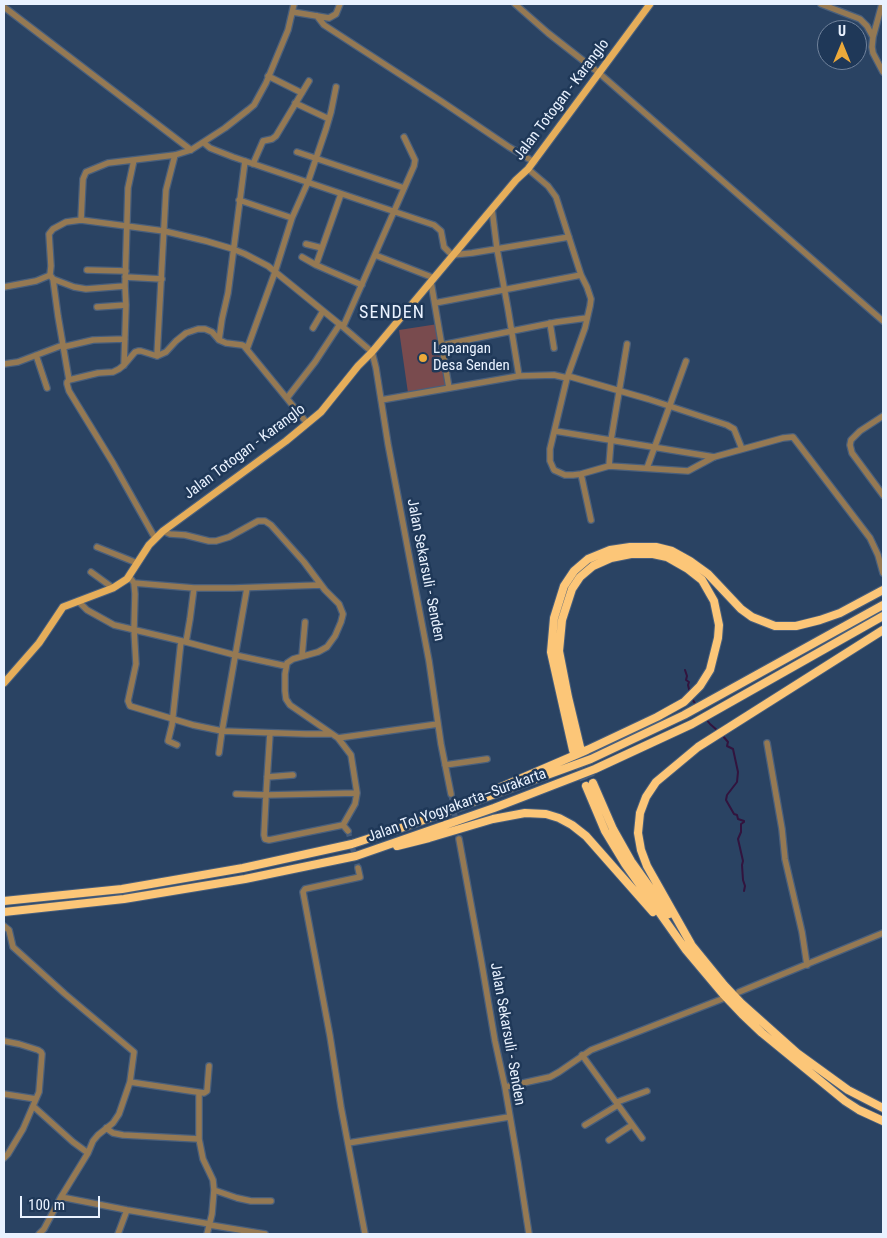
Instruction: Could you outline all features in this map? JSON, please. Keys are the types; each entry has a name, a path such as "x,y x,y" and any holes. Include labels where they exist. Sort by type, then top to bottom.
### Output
{"highway":[{"path":"426,820 587,750 657,717 684,702 700,686 710,670 718,638 719,625 714,601 702,580 688,568 667,557 653,554 631,554 611,558 593,566 580,577 572,589 562,620 559,651 576,748 551,652 554,618 564,586 574,571 588,559 610,550 630,547 656,547 672,551 708,574 741,609 752,617 775,626 796,626 820,620 840,613 883,590"},
{"name":"Jalan Tol Yogyakarta–Surakarta","path":"4,901 122,889 243,868 352,844 426,820 591,759 684,715 883,605"},
{"name":"Jalan Tol Yogyakarta–Surakarta","path":"4,912 124,899 245,879 356,856 494,808 595,770 692,724 883,616"},
{"path":"688,947 647,866 642,850 638,833 640,813 646,797 656,782 698,747 883,630"},
{"path":"590,784 631,861 688,947 723,994 762,1034 845,1101 883,1121"},
{"path":"356,856 429,838 493,819 525,813 546,814 559,818 586,836 740,1003 797,1053 848,1090 883,1108"}],"main road":[{"name":"Jalan Totogan - Karanglo","path":"73,603 113,588 129,576 149,545 163,531 286,441 321,412 516,180 532,165 650,4"},
{"path":"4,683 39,643 63,607 73,603"}],"street":[{"path":"81,220 83,179 86,172 108,163 175,155 191,150 204,143 254,105 288,30 294,4"},
{"path":"293,12 329,18 336,14 340,4"},
{"path":"515,4 599,73 883,321"},
{"path":"821,4 833,6 860,20 867,26 873,37"},
{"path":"882,4 872,47 873,53 883,72"},
{"path":"4,7 191,150"},
{"path":"317,16 324,25 508,147 532,165 552,191 591,299 581,341 568,377 550,454 552,467 557,472 565,475 581,474 609,466 688,471 714,457 793,437 870,538 878,555 883,573"},
{"path":"268,76 302,93"},
{"path":"253,164 262,142 276,136 309,81"},
{"path":"247,349 276,272 292,218 308,182 329,120 336,86"},
{"path":"295,103 329,120"},
{"path":"287,398 341,325 362,285 414,166 415,160 404,137"},
{"path":"204,143 210,148 253,164 394,211 438,228 441,231 444,248 452,255 569,237"},
{"path":"297,152 404,188"},
{"path":"157,356 166,190 175,155"},
{"path":"124,365 128,188 134,160"},
{"path":"219,340 228,293 245,161"},
{"path":"316,265 341,194"},
{"path":"239,200 292,218"},
{"path":"492,210 519,376"},
{"path":"155,538 113,463 69,391 67,382 69,380 52,277 50,231 66,222 81,220 164,231 233,249 276,272 372,352"},
{"path":"306,244 322,248"},
{"path":"375,255 432,280 449,388"},
{"path":"302,257 362,285"},
{"path":"87,270 162,279"},
{"path":"435,303 581,275"},
{"path":"4,286 52,277 74,287 86,289 125,286"},
{"path":"97,307 126,305"},
{"path":"313,328 323,311"},
{"path":"442,345 550,323 587,318"},
{"path":"550,323 554,348"},
{"path":"69,380 119,370 138,351 157,356 166,352 186,333 205,329 209,330 219,340 230,344 242,345 247,349 307,423"},
{"path":"4,364 10,364 63,346 93,340 125,339"},
{"path":"609,466 611,440 627,344"},
{"name":"Jalan Sekarsuli - Senden","path":"372,352 428,654 451,794"},
{"path":"36,356 47,388"},
{"path":"647,468 686,361"},
{"path":"381,400 519,376 568,377 669,406 731,427 742,449"},
{"path":"883,416 860,431 851,440 850,445 852,453 883,495"},
{"path":"555,431 714,457"},
{"path":"581,474 591,520"},
{"path":"163,531 170,534 216,541 237,533 258,521 265,522 271,525 304,562 321,585 337,601 342,611 342,618 335,636 327,648 289,661 286,666 285,691 290,705 338,738 350,755 357,793 355,804 343,825 269,840 265,839 270,733"},
{"path":"97,547 137,563"},
{"path":"91,572 113,588"},
{"path":"129,576 134,583 135,594 136,664 128,701 130,706 172,719 222,731 331,734"},
{"path":"134,583 194,588 321,585"},
{"path":"178,745 168,741 183,641 190,619 194,588"},
{"path":"219,753 247,588"},
{"path":"73,603 114,625 286,666"},
{"path":"302,656 305,622"},
{"path":"338,738 438,724"},
{"path":"767,743 786,864 802,932 807,965"},
{"path":"445,765 487,760"},
{"path":"267,778 293,776"},
{"path":"236,794 357,793"},
{"path":"343,825 348,831"},
{"name":"Jalan Sekarsuli - Senden","path":"459,839 518,1163 529,1234"},
{"path":"358,868 360,877 306,888 303,892 365,1234"},
{"path":"6,927 13,947 134,1052 130,1082 119,1114 113,1123 93,1141 88,1153 39,1234"},
{"path":"739,992 883,933"},
{"path":"504,1087 550,1077 591,1050 722,999"},
{"path":"4,1041 41,1052 40,1088 34,1106 15,1143 4,1158"},
{"path":"582,1055 642,1138"},
{"path":"130,1082 204,1093 207,1091 209,1066"},
{"path":"585,1125 617,1104 647,1091"},
{"path":"199,1093 199,1139 203,1159 213,1180 214,1190 210,1225 207,1234"},
{"path":"4,1102 5,1094 36,1099"},
{"path":"34,1106 73,1142 88,1153"},
{"path":"348,1144 509,1117"},
{"path":"609,1140 632,1125"},
{"path":"106,1128 120,1135 199,1139"},
{"path":"214,1190 251,1201 271,1201"},
{"path":"61,1197 265,1234"},
{"path":"118,1234 127,1210"}],"shaded area":[{"name":"Lapangan Desa Senden","path":"438,324 448,386 408,393 399,330"}],"waterway":[{"path":"685,670 690,693"},
{"path":"691,697 696,705"},
{"path":"706,719 718,731"},
{"path":"722,735 728,742 727,746 733,749 738,772 737,782 727,795 726,800 738,819 744,821 741,824 741,832 738,839 743,861 744,891"}],"tunnel":[{"path":"580,747 593,783"},
{"path":"573,750 586,786"},
{"path":"451,794 459,839"},
{"path":"348,831 358,868"}],"place":[{"name":"Lapangan Desa Senden","path":"423,358"}],"district":[{"name":"SENDEN","path":"392,313"}]}
